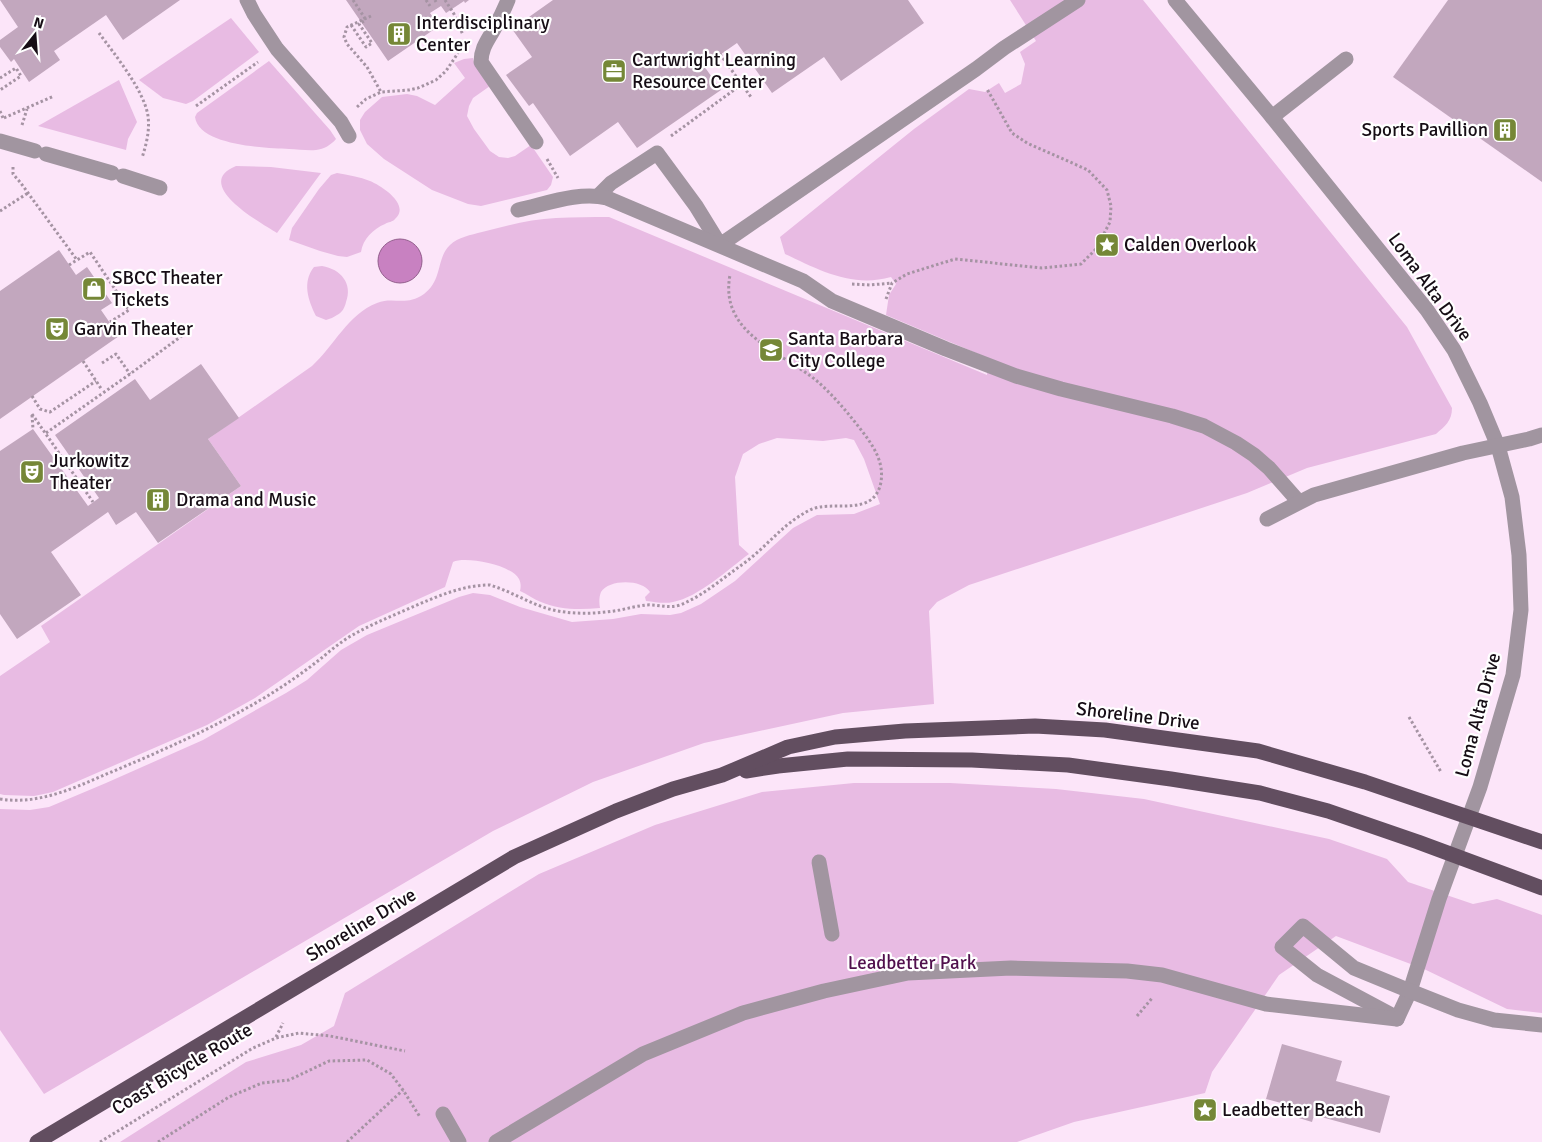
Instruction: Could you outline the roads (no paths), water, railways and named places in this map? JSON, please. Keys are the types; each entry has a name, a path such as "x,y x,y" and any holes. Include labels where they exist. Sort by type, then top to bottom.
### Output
{"main road":[{"name":"Shoreline Drive","path":"722,775 788,747 836,737 905,731 1035,726 1105,730 1258,751 1365,782 1542,842"},
{"name":"Shoreline Drive","path":"37,1142 514,857 616,810 673,789 722,775 778,766 848,759 972,760 1068,765 1171,779 1260,793 1328,811 1542,888"}],"street":[{"path":"247,0 277,49 341,122 349,136"},
{"path":"508,0 482,51 481,60 483,66 536,142"},
{"path":"720,245 1004,48 1078,0"},
{"name":"Loma Alta Drive","path":"1175,0 1428,310 1454,350 1480,403 1498,446 1513,507 1519,555 1521,610 1513,674 1484,773 1410,992 1398,1019"},
{"path":"1272,117 1346,59"},
{"path":"0,141 160,188"},
{"path":"598,196 611,182 657,153 696,206 720,245"},
{"path":"518,210 568,198 598,196 607,198 803,281 832,301 1016,376 1204,426 1254,455 1269,468 1299,502"},
{"path":"1267,519 1314,495 1463,453 1542,435"},
{"path":"819,862 832,934"},
{"path":"1398,1019 1317,975 1282,947 1303,926 1354,968 1410,992 1458,1010 1494,1020 1542,1025"},
{"path":"496,1142 643,1054 742,1013 824,991 908,973 1011,968 1127,971 1162,975 1266,1004 1398,1019"},
{"path":"443,1114 459,1142"}],"place":[{"name":"Interdisciplinary Center","path":"399,34"},
{"name":"Cartwright Learning Resource Center","path":"614,71"},
{"name":"Sports Pavillion","path":"1505,130"},
{"name":"Calden Overlook","path":"1107,245"},
{"name":"SBCC Theater Tickets","path":"94,289"},
{"name":"Garvin Theater","path":"57,329"},
{"name":"Santa Barbara City College","path":"771,350"},
{"name":"Jurkowitz Theater","path":"32,472"},
{"name":"Drama and Music","path":"158,500"},
{"name":"Leadbetter Beach","path":"1205,1110"}],"park label":[{"name":"Leadbetter Park","path":"912,963"}]}
